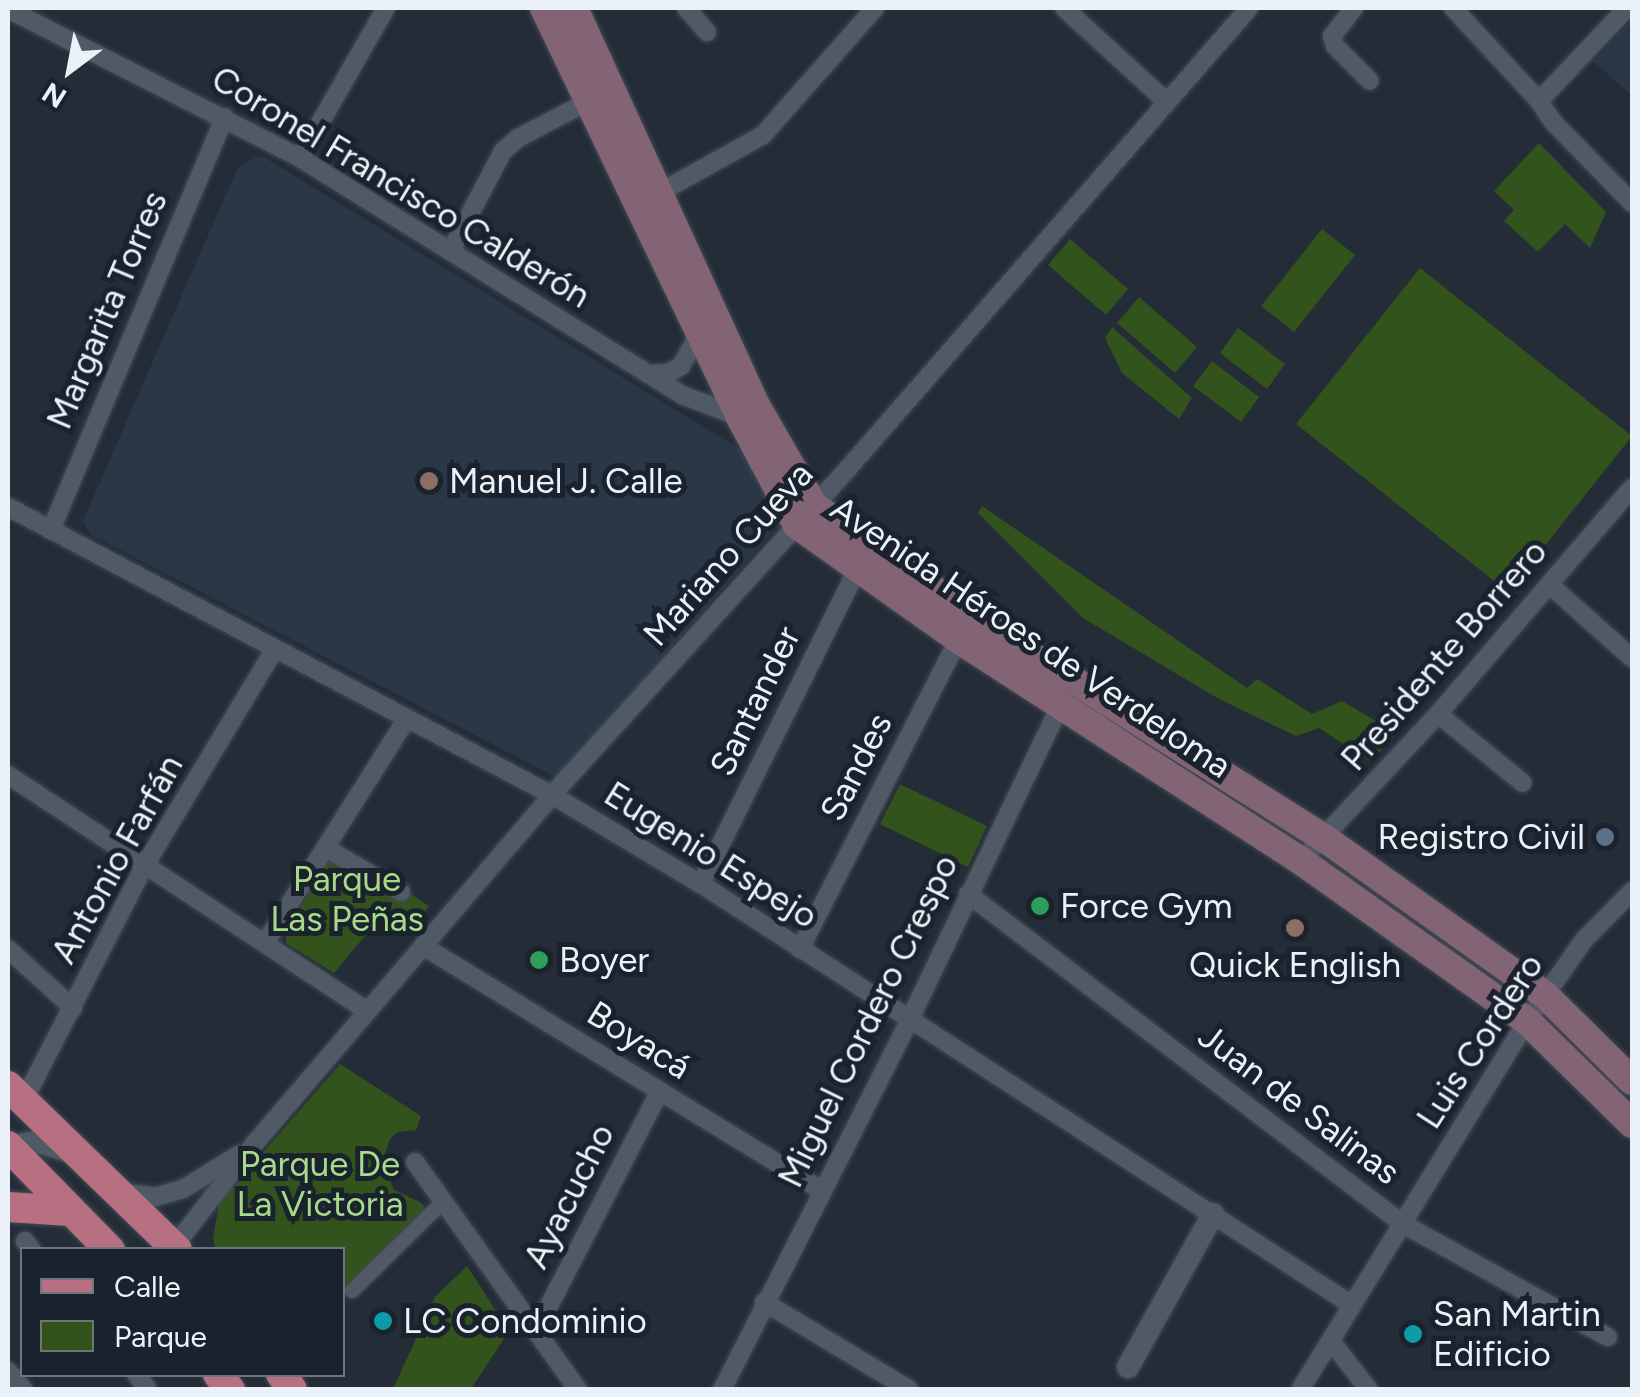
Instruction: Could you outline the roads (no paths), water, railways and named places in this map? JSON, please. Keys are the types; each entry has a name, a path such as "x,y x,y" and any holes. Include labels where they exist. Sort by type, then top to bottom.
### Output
{"main road":[{"name":"Avenida Héroes de Verdeloma","path":"544,8 699,332 806,516 862,558 1067,694 1527,1021 1632,1124"},
{"name":"Avenida Héroes de Verdeloma","path":"574,8 748,412"},
{"name":"Avenida Héroes de Verdeloma","path":"1067,694 1324,838 1545,995 1632,1081"},
{"path":"16,1094 173,1247"},
{"path":"9,1150 107,1247"},
{"path":"8,1206 70,1210"}],"street":[{"path":"300,158 386,8"},
{"path":"686,8 706,32"},
{"path":"657,194 729,158 763,135 875,8"},
{"path":"1064,8 1167,102"},
{"name":"Mariano Cueva","path":"175,1247 255,1143 552,795 806,516 1248,8"},
{"path":"1354,8 1332,36 1335,46 1370,81"},
{"path":"1453,8 1539,101 1542,111 1632,203"},
{"path":"1539,101 1627,8"},
{"name":"Coronel Francisco Calderón","path":"8,9 300,158 682,395 748,412"},
{"path":"451,250 503,151 518,138 587,102"},
{"name":"Margarita Torres","path":"51,530 225,117"},
{"path":"648,374 668,373 681,366 699,332"},
{"name":"Presidente Borrero","path":"1301,862 1438,714 1632,488"},
{"name":"Eugenio Espejo","path":"8,507 552,795 701,884 908,1022 1352,1305"},
{"name":"Santander","path":"701,884 862,558"},
{"path":"1550,585 1632,658"},
{"name":"Sandes","path":"800,948 965,628"},
{"name":"Antonio Farfán","path":"16,1094 73,1008 145,865 274,650"},
{"name":"Miguel Cordero Crespo","path":"722,1390 908,1022 1067,694"},
{"path":"1438,714 1523,783"},
{"path":"265,943 406,720"},
{"path":"8,775 366,1011"},
{"path":"326,848 401,892"},
{"name":"Luis Cordero","path":"1300,1390 1527,1021 1584,940 1632,891"},
{"name":"Juan de Salinas","path":"968,894 1403,1224 1608,1337"},
{"name":"Boyacá","path":"424,946 821,1190"},
{"path":"8,950 73,1008"},
{"name":"Ayacucho","path":"536,1331 660,1091"},
{"path":"9,1150 39,1142 78,1154"},
{"name":"Mariano Cueva","path":"114,1189 155,1197 183,1189 255,1143"},
{"path":"416,1162 578,1390"},
{"path":"352,1291 444,1201"},
{"path":"1128,1367 1212,1214"},
{"path":"764,1302 910,1390"},
{"path":"1330,1342 1369,1390"},
{"path":"8,1371 24,1390"}],"place":[{"name":"Manuel J. Calle","path":"429,481"},
{"name":"Registro Civil","path":"1605,837"},
{"name":"Force Gym","path":"1040,906"},
{"name":"Quick English","path":"1295,928"},
{"name":"Boyer","path":"539,960"},
{"name":"LC Condominio","path":"383,1321"},
{"name":"San Martin Edificio","path":"1413,1334"}],"park label":[{"name":"Parque Las Peñas","path":"347,899"},
{"name":"Parque De La Victoria","path":"320,1184"}]}
